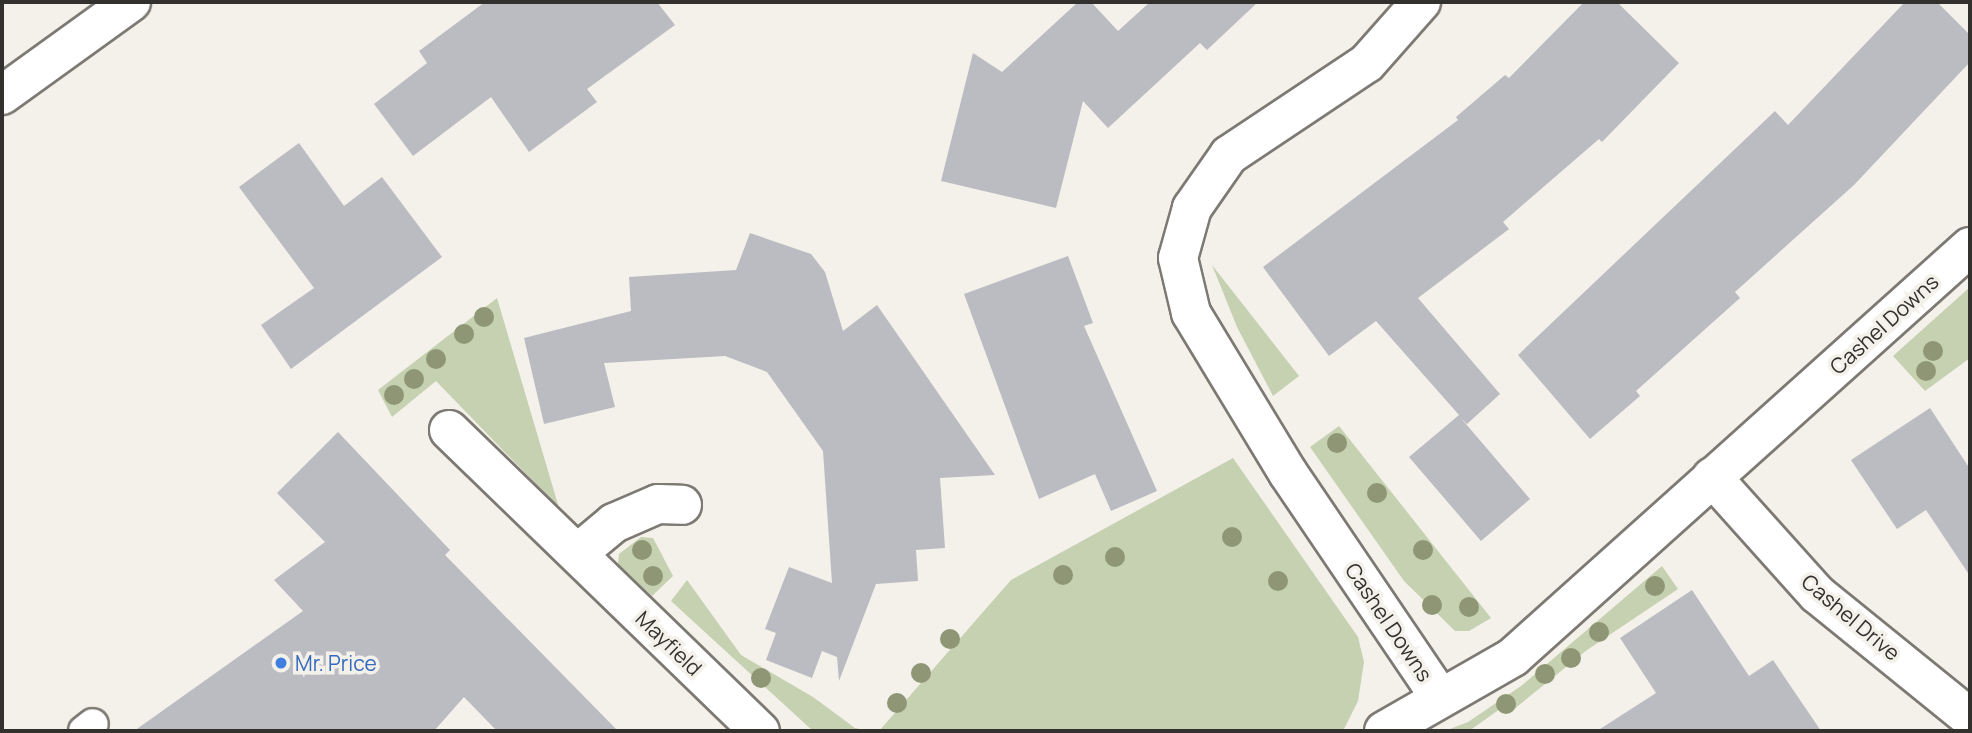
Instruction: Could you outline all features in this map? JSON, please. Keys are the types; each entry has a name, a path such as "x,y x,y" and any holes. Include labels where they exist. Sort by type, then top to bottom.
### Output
{"street":[{"path":"2,95 131,2"},
{"name":"Cashel Downs","path":"1421,2 1367,63 1229,155 1192,208 1178,258 1191,313 1287,473 1439,696 1513,657 1970,247"},
{"name":"Mayfield","path":"449,430 760,731"},
{"name":"Cashel Drive","path":"1712,477 1817,594 1970,718"},
{"path":"578,553 614,523 658,504 682,505"},
{"path":"1384,731 1439,696"}],"green space":[{"path":"1212,265 1299,376 1273,396 1237,327"},
{"path":"1970,287 1970,358 1925,391 1893,356"},
{"path":"497,298 559,508 436,381 392,417 378,390"},
{"path":"1339,426 1491,618 1469,631 1455,631 1404,581 1310,447"},
{"path":"1233,458 1358,637 1364,662 1358,701 1343,731 879,731 1011,580"},
{"path":"641,537 653,538 673,576 652,596 618,564 619,554"},
{"path":"1662,566 1678,589 1587,650 1513,710 1500,709 1469,731 1445,731 1468,722 1521,686"},
{"path":"687,580 741,655 813,697 855,728 871,731 813,731 671,601"}],"building":[{"path":"485,2 657,2 675,25 587,89 597,102 529,152 491,97 413,156 374,104 427,63 419,51"},
{"path":"1078,2 1091,2 1118,31 1150,2 1258,2 1207,50 1200,43 1108,128 1083,101 1056,208 941,181 973,53 1002,72"},
{"path":"1584,2 1617,2 1679,63 1602,142 1599,139 1503,222 1509,229 1418,298 1500,394 1467,424 1460,417 1530,499 1481,541 1409,457 1459,415 1376,321 1329,356 1263,267 1458,120 1456,117 1505,75 1509,78"},
{"path":"1905,2 1937,2 1970,35 1970,62 1854,185 1735,292 1740,298 1636,391 1640,396 1590,439 1518,355 1775,111 1788,125"},
{"path":"299,143 344,206 382,177 442,257 291,369 261,325 314,288 239,187"},
{"path":"750,233 811,254 825,272 843,331 877,305 995,475 940,478 945,548 916,550 918,581 876,584 839,681 837,657 822,651 812,678 766,660 776,633 765,629 789,567 832,583 823,451 767,372 725,356 604,363 615,407 544,424 524,338 631,311 629,277 736,270"},
{"path":"1068,256 1093,323 1084,326 1157,491 1111,511 1095,474 1039,499 964,294"},
{"path":"1930,408 1970,469 1970,576 1926,510 1897,529 1851,460"},
{"path":"338,432 450,550 445,555 618,731 497,731 464,697 434,731 134,731 303,611 274,580 325,542 277,493"},
{"path":"1692,590 1749,676 1773,660 1821,731 1597,731 1656,693 1620,638"}],"place":[{"name":"Mr. Price","path":"281,663"}]}
